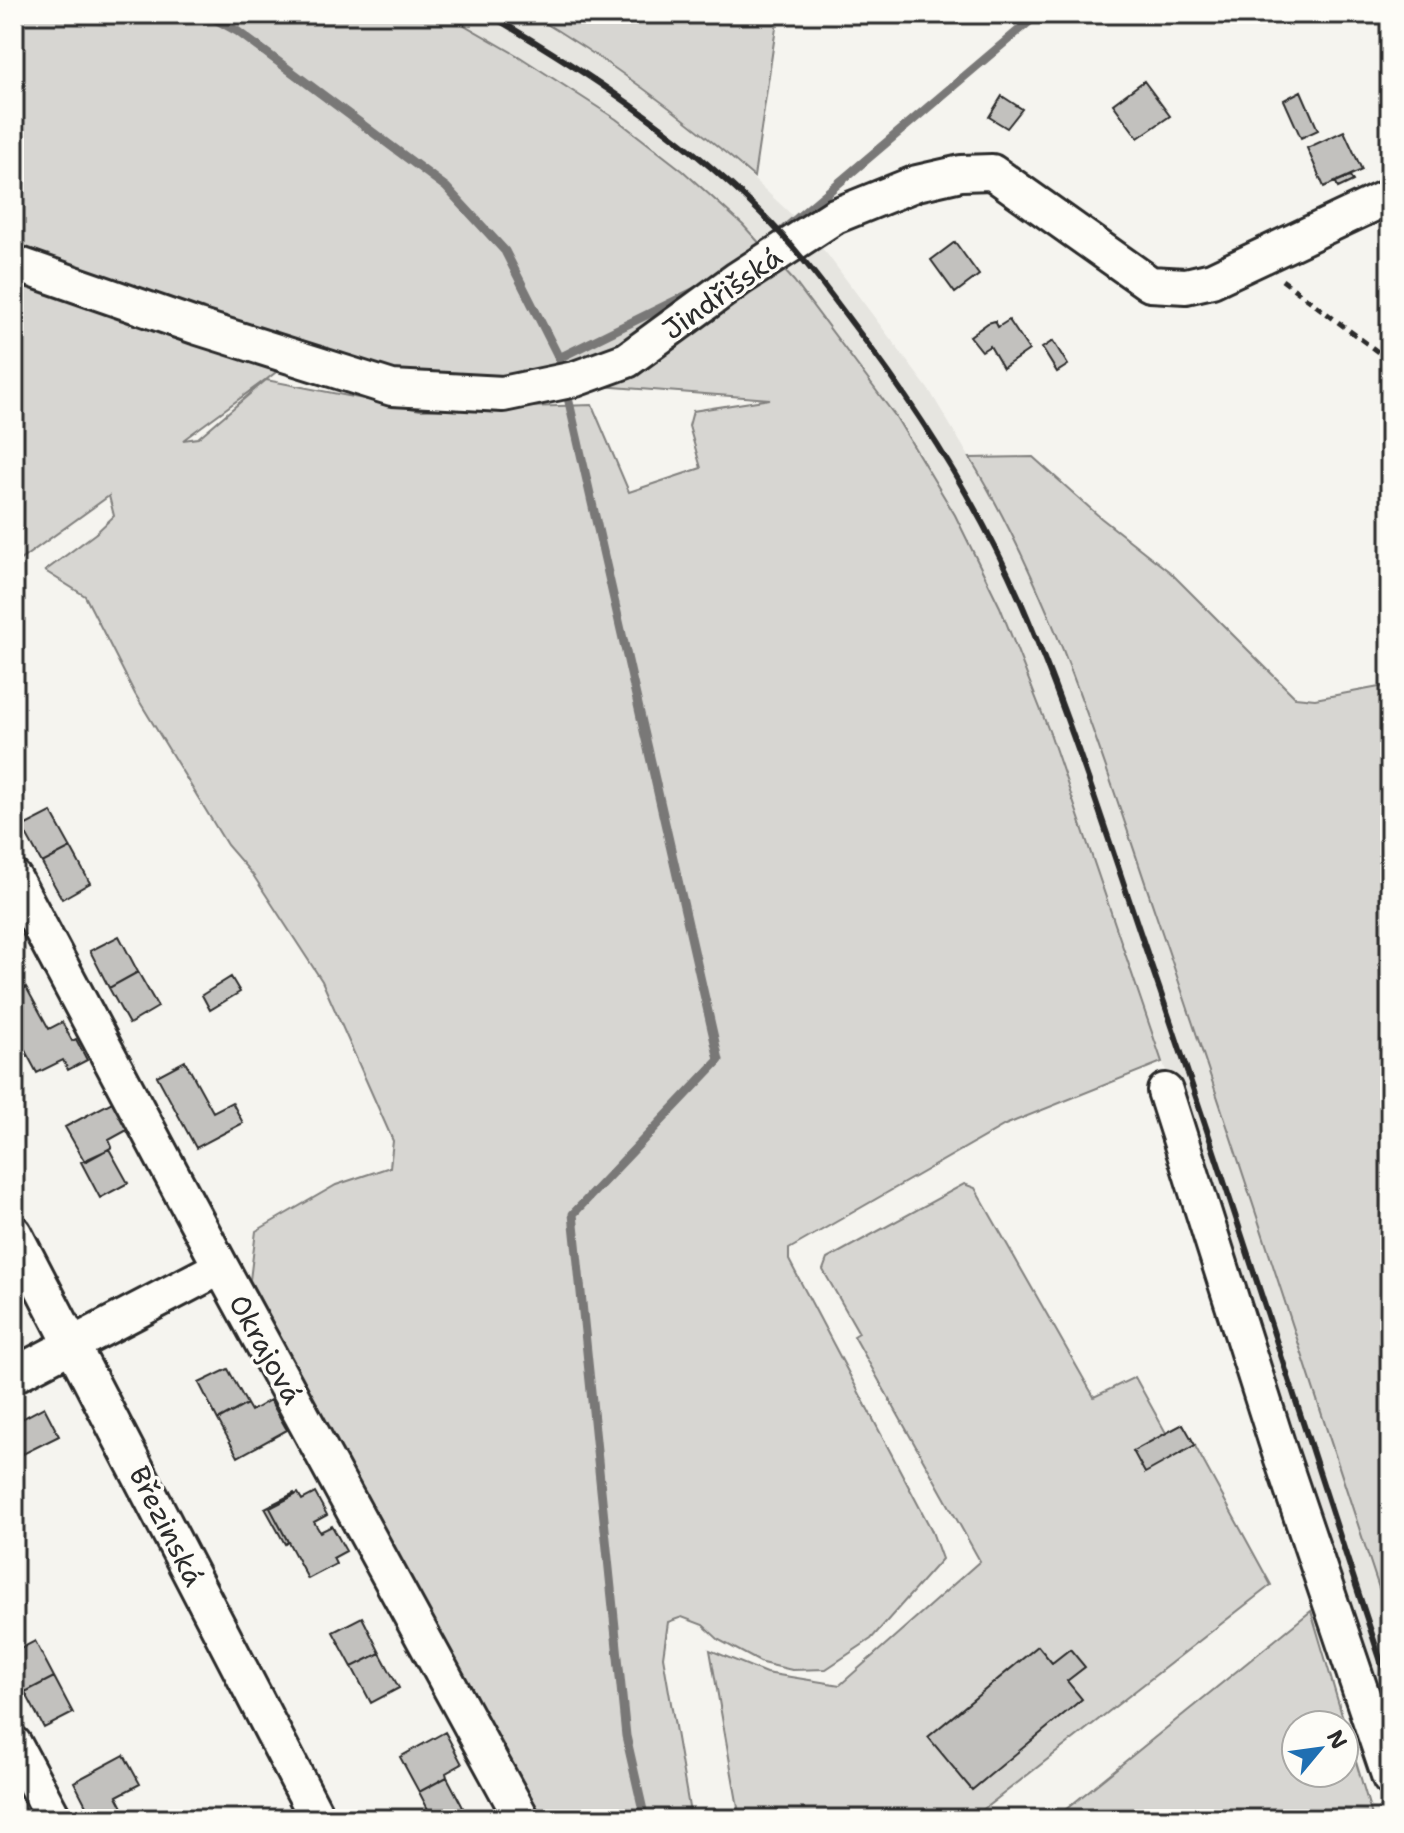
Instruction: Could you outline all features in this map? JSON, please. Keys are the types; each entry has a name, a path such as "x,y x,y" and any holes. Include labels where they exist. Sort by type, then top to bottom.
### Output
{"street":[{"name":"Jindřišská","path":"14,263 198,327 392,388 503,394 575,379 627,360 738,279 835,216 917,183 961,173 992,172 1150,284 1186,286 1212,280 1253,262 1390,196"},
{"name":"Okrajová","path":"14,878 221,1267 522,1819"},
{"path":"1165,1091 1279,1450 1390,1778"},
{"name":"Březinská","path":"14,1233 318,1819"},
{"path":"14,1375 221,1267"},
{"path":"14,1744 54,1819"}],"path":[{"path":"1253,262 1290,285 1390,361"}],"shaded area":[{"path":"14,14 445,14 520,57 616,119 683,171 743,225 794,281 896,417 955,515 1000,607 1051,736 1162,1062 1005,1125 789,1249 789,1260 931,1529 942,1559 871,1639 826,1669 792,1670 762,1663 719,1640 703,1625 682,1617 668,1622 663,1657 691,1819 544,1819 493,1732 250,1280 256,1231 336,1185 390,1167 393,1141 322,981 253,875 227,845 135,694 85,596 45,571 114,516 109,496 16,563","holes":["289,362 770,399 693,411 689,426 701,468 629,492 592,405 420,410 266,380","266,380 198,438 183,440"]},
{"path":"445,14 530,14 641,84 709,138 792,215 827,254 931,393 992,495 1039,590 1091,721 1242,1164 1390,1621 1390,1757 1202,1177 1052,736 955,515 896,417 794,281 743,225 616,119 520,57"},
{"path":"530,14 778,14 754,177 646,90"},
{"path":"1033,457 1101,518 1171,573 1295,697 1315,699 1390,685 1390,1621 1096,737 1027,567 970,458"},
{"path":"964,1184 975,1188 1094,1397 1135,1377 1166,1433 1183,1424 1271,1585 971,1819 740,1819 710,1650 766,1673 840,1685 980,1561 854,1336 859,1333 823,1270 827,1259"},
{"path":"1311,1611 1340,1709 1280,1709 1280,1789 1360,1789 1360,1775 1373,1819 1054,1819"}],"building":[{"path":"1144,81 1170,116 1138,138 1113,104"},
{"path":"1301,91 1318,130 1301,138 1284,100"},
{"path":"1002,96 1022,109 1007,128 989,117"},
{"path":"1344,131 1362,170 1324,187 1307,148"},
{"path":"1350,176 1353,181 1338,188 1336,182"},
{"path":"955,242 979,275 955,293 931,260"},
{"path":"1009,320 1029,350 1003,368 990,346 982,351 970,336 988,323 995,321 998,327"},
{"path":"1053,341 1068,365 1057,372 1042,348"},
{"path":"51,812 71,848 42,863 22,827"},
{"path":"71,848 90,883 62,899 42,863"},
{"path":"119,936 138,972 109,988 90,951"},
{"path":"138,972 158,1007 129,1024 109,988"},
{"path":"231,977 240,992 210,1010 202,995"},
{"path":"26,987 49,1029 62,1022 87,1060 68,1070 63,1060 37,1073 14,1030 14,994"},
{"path":"185,1061 213,1112 232,1102 243,1123 196,1148 157,1076"},
{"path":"114,1101 129,1129 109,1140 112,1147 85,1162 65,1127"},
{"path":"109,1149 128,1183 100,1198 81,1162"},
{"path":"228,1369 247,1404 218,1420 199,1383"},
{"path":"270,1400 287,1430 238,1457 218,1420 247,1404 251,1411"},
{"path":"44,1407 59,1436 23,1454 14,1437 14,1423"},
{"path":"1183,1424 1195,1445 1145,1473 1133,1451"},
{"path":"14,1437 23,1454 14,1459"},
{"path":"294,1493 270,1508 288,1542 285,1544 265,1508"},
{"path":"298,1493 302,1500 315,1493 327,1515 314,1522 320,1532 332,1526 346,1551 333,1558 336,1564 308,1579 270,1508"},
{"path":"362,1617 380,1653 352,1667 333,1632"},
{"path":"35,1641 54,1677 25,1692 14,1670 14,1652"},
{"path":"1038,1646 1052,1663 1070,1649 1085,1667 1067,1681 1082,1699 972,1790 928,1737"},
{"path":"380,1653 399,1688 371,1703 352,1667"},
{"path":"54,1677 73,1713 44,1728 25,1692"},
{"path":"445,1732 462,1764 446,1773 447,1777 419,1792 400,1757"},
{"path":"124,1755 140,1784 117,1796 129,1819 93,1819 74,1782"},
{"path":"447,1777 466,1813 455,1819 433,1819 419,1792"}],"waterway":[{"path":"206,14 237,31 446,187 505,251 559,358"},
{"path":"781,232 1038,14"},
{"path":"645,1819 626,1736 573,1214 719,1060 559,358 697,290"}],"railway":[{"path":"488,14 595,80 663,128 727,181 771,223 819,279 900,388 965,491 1020,600 1091,788 1216,1156 1390,1689"}]}
